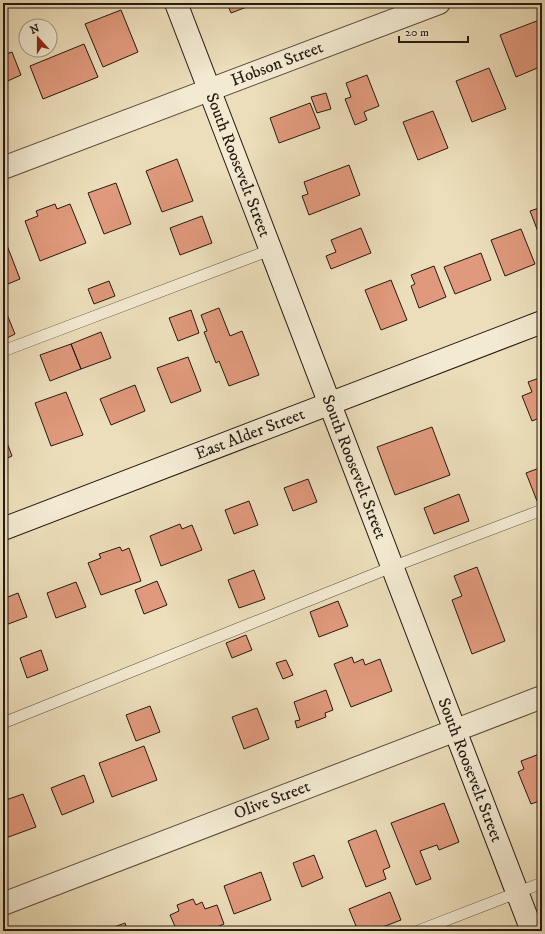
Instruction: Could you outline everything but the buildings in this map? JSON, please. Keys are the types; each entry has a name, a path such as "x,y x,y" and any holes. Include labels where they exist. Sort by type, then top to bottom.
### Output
{"main road":[{"name":"South Roosevelt Street","path":"176,3 532,931"},
{"name":"Hobson Street","path":"3,168 439,3"},
{"name":"East Alder Street","path":"3,529 542,322"},
{"name":"Olive Street","path":"3,904 542,697"}],"lane":[{"path":"3,352 270,250"},
{"path":"3,723 542,510"},
{"path":"418,931 542,883"}]}
